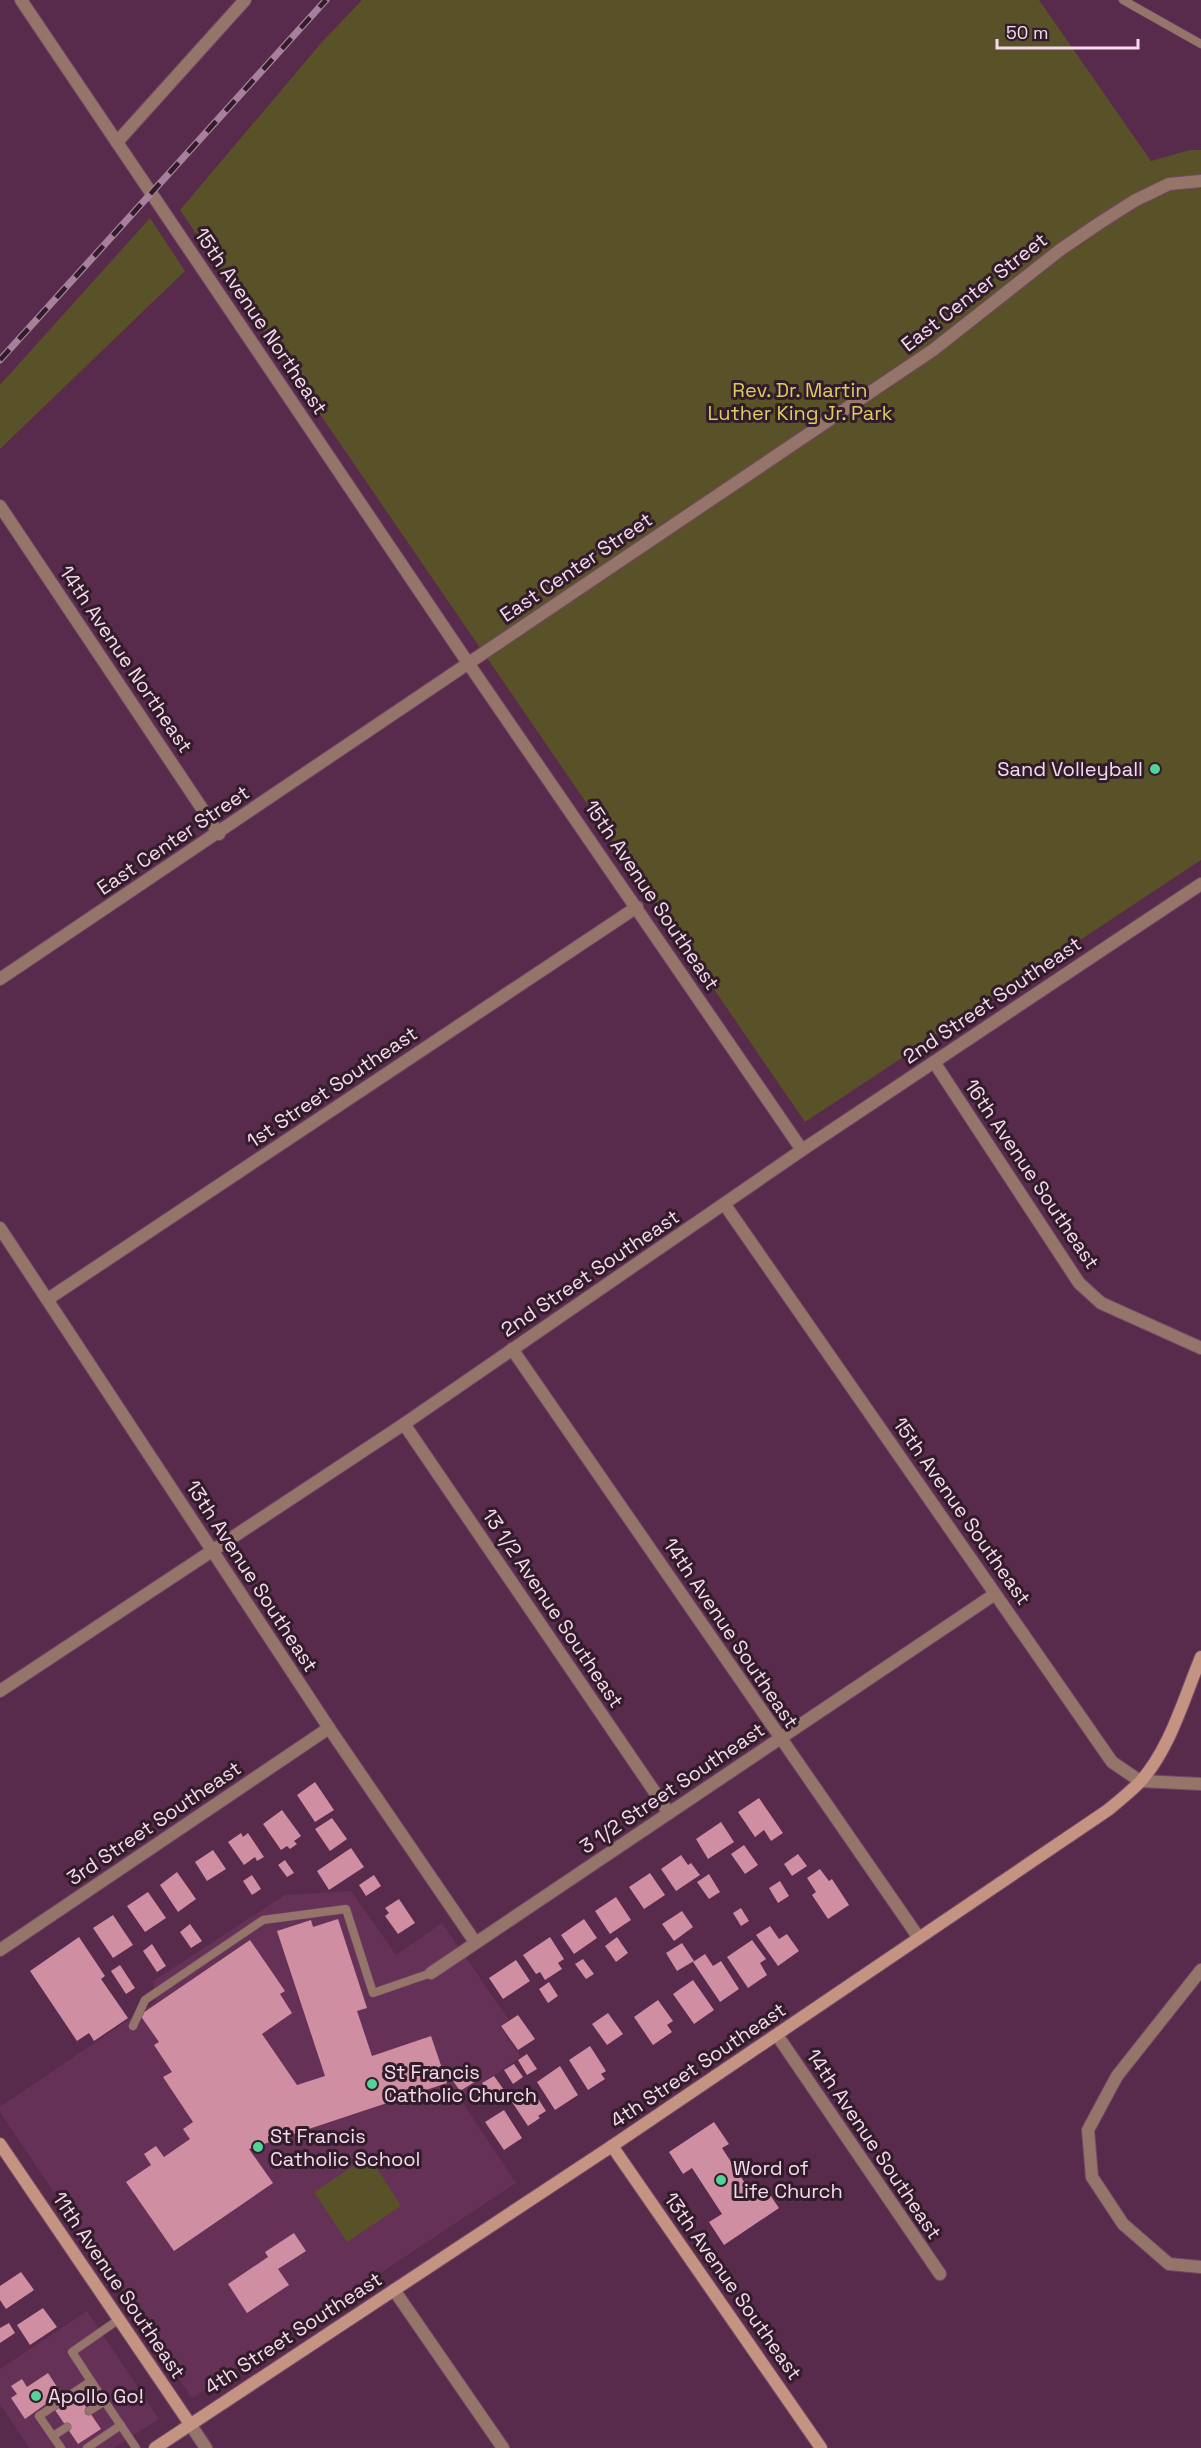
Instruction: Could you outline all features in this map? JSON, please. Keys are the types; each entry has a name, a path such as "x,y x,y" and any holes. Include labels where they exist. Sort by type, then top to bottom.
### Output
{"main road":[{"name":"4th Street Southeast","path":"154,2448 612,2146 1080,1830 1115,1804 1140,1781 1156,1758 1171,1729 1201,1657"},
{"name":"11th Avenue Southeast","path":"0,2144 190,2424"},
{"name":"13th Avenue Southeast","path":"612,2146 821,2448"}],"street":[{"name":"15th Avenue Northeast","path":"21,0 468,663"},
{"path":"117,142 245,0"},
{"name":"East Center Street","path":"0,979 219,834 468,663 933,351 1017,287 1060,250 1098,224 1134,201 1169,183 1201,181"},
{"name":"14th Avenue Northeast","path":"0,506 219,834"},
{"name":"15th Avenue Southeast","path":"468,663 802,1150"},
{"name":"2nd Street Southeast","path":"0,1691 404,1424 802,1150 1201,884"},
{"name":"1st Street Southeast","path":"48,1299 637,908"},
{"name":"16th Avenue Southeast","path":"934,1062 1079,1283 1101,1303 1201,1347"},
{"name":"15th Avenue Southeast","path":"725,1205 1112,1762 1140,1781"},
{"name":"13th Avenue Southeast","path":"0,1228 329,1728 476,1942"},
{"name":"14th Avenue Southeast","path":"512,1350 779,1739 919,1938"},
{"name":"13 1/2 Avenue Southeast","path":"404,1424 669,1813"},
{"name":"3 1/2 Street Southeast","path":"431,1973 995,1594"},
{"name":"3rd Street Southeast","path":"0,1950 329,1728"},
{"path":"1140,1781 1201,1784"},
{"path":"1201,1970 1117,2076 1088,2130 1092,2177 1123,2224 1169,2265 1201,2266"},
{"name":"14th Avenue Southeast","path":"777,2035 940,2274"},
{"path":"394,2290 503,2448"},
{"name":"11th Avenue Southeast","path":"190,2424 206,2448"}],"lane":[{"path":"1123,0 1201,44"},
{"path":"133,2026 145,2000 263,1920 346,1909 373,1993 431,1973"},
{"path":"118,2320 72,2352 136,2448"},
{"path":"61,2448 39,2416 91,2381"},
{"path":"89,2411 105,2401"},
{"path":"87,2448 121,2425"},
{"path":"53,2436 66,2427"}],"shaded area":[{"name":"St Francis Catholic School","path":"351,1891 396,1955 442,1923 509,2020 500,2026 521,2057 460,2099 516,2183 192,2398 0,2112 0,2107 156,2001 153,1981 285,1895"},
{"path":"87,2311 159,2419 114,2448 29,2448 0,2404 0,2369"}],"green space":[{"name":"Rev. Dr. Martin Luther King Jr. Park","path":"362,0 1039,0 1151,161 1190,150 1201,150 1201,860 805,1122 180,210 322,42"},
{"path":"150,218 185,271 0,449 0,385"},
{"path":"369,2156 401,2206 347,2242 314,2192"}],"building":[{"path":"315,1782 334,1810 315,1822 297,1795"},
{"path":"759,1798 783,1833 771,1841 764,1830 755,1837 738,1812"},
{"path":"282,1810 301,1836 294,1841 297,1844 290,1849 287,1846 281,1850 263,1824"},
{"path":"332,1818 347,1839 330,1851 315,1829"},
{"path":"721,1822 734,1842 708,1859 696,1839"},
{"path":"241,1833 243,1837 248,1833 264,1857 257,1861 255,1857 244,1865 228,1842"},
{"path":"744,1845 758,1865 745,1874 731,1854"},
{"path":"351,1848 364,1867 329,1890 317,1871"},
{"path":"213,1850 226,1869 207,1881 195,1862"},
{"path":"798,1854 807,1866 792,1876 784,1864"},
{"path":"681,1855 688,1865 691,1863 700,1875 676,1891 661,1869"},
{"path":"285,1860 294,1873 287,1877 278,1865"},
{"path":"820,1869 829,1881 832,1879 849,1905 828,1919 812,1895 816,1892 807,1878"},
{"path":"177,1872 196,1899 178,1912 160,1885"},
{"path":"650,1873 665,1895 644,1909 629,1887"},
{"path":"709,1874 720,1892 709,1899 697,1882"},
{"path":"252,1875 261,1889 252,1895 243,1881"},
{"path":"374,1875 381,1886 366,1896 359,1885"},
{"path":"780,1881 789,1896 778,1903 769,1888"},
{"path":"148,1892 166,1918 145,1932 127,1906"},
{"path":"616,1897 631,1920 610,1934 595,1911"},
{"path":"399,1899 415,1923 398,1934 385,1916 389,1913 385,1908"},
{"path":"741,1908 749,1921 741,1926 733,1913"},
{"path":"682,1911 693,1927 674,1941 662,1924"},
{"path":"113,1915 133,1945 113,1958 93,1928"},
{"name":"St Francis Catholic Church","path":"338,1919 367,2008 357,2011 372,2056 431,2036 447,2083 249,2149 273,2183 174,2251 126,2182 151,2165 144,2154 156,2146 164,2157 190,2139 183,2129 193,2122 163,2077 172,2072 154,2045 159,2042 140,2015 250,1940 285,1991 280,1994 292,2013 262,2034 297,2085 325,2076 277,1931 311,1920 313,1927"},
{"path":"584,1919 597,1938 574,1954 561,1935"},
{"path":"190,1924 202,1941 191,1948 180,1932"},
{"path":"770,1926 779,1939 787,1934 799,1951 778,1966 756,1935"},
{"path":"79,1937 105,1976 101,1979 128,2018 94,2041 89,2033 77,2041 30,1971"},
{"path":"550,1937 564,1959 558,1963 562,1969 545,1980 540,1972 536,1974 523,1955"},
{"path":"617,1937 628,1953 616,1962 605,1946"},
{"path":"752,1940 766,1959 760,1963 767,1975 748,1988 727,1957"},
{"path":"682,1943 694,1961 677,1971 666,1953"},
{"path":"152,1944 166,1966 157,1972 143,1951"},
{"path":"705,1954 713,1966 721,1961 739,1989 720,2002 693,1962"},
{"path":"583,1959 594,1974 586,1979 575,1964"},
{"path":"516,1960 530,1981 503,1999 489,1978"},
{"path":"120,1965 135,1988 126,1994 111,1971"},
{"path":"693,1980 714,2010 694,2024 673,1994"},
{"path":"549,1982 558,1996 548,2003 539,1989"},
{"path":"658,2000 673,2021 667,2025 672,2032 653,2045 634,2017"},
{"path":"608,2013 623,2034 607,2045 592,2024"},
{"path":"518,2015 535,2039 518,2050 501,2026"},
{"path":"590,2046 606,2071 601,2074 605,2079 588,2090 569,2060"},
{"path":"527,2054 537,2069 527,2075 518,2060"},
{"path":"514,2064 523,2077 513,2084 504,2070"},
{"path":"560,2066 578,2095 555,2110 537,2082"},
{"path":"467,2067 476,2081 460,2091 451,2078"},
{"path":"494,2076 504,2090 492,2098 482,2083"},
{"path":"518,2089 523,2095 532,2089 546,2111 528,2126 512,2102 515,2101 511,2094"},
{"path":"504,2110 522,2138 504,2150 485,2122"},
{"name":"Word of Life Church","path":"714,2122 729,2144 722,2148 752,2194 764,2186 779,2208 724,2245 709,2222 722,2214 692,2168 683,2174 669,2152"},
{"path":"294,2233 306,2251 278,2269 289,2285 247,2313 228,2284 268,2257 265,2252"},
{"path":"21,2272 34,2290 6,2309 0,2300 0,2286"},
{"path":"43,2308 57,2327 30,2345 17,2325"},
{"path":"9,2323 15,2333 0,2343 0,2328"},
{"name":"Apollo Go!","path":"48,2373 61,2393 25,2419 11,2398 17,2394 11,2386 22,2379 27,2387"},
{"path":"78,2395 101,2429 78,2444 55,2410"}],"railway":[{"path":"0,360 326,0"}],"place":[{"name":"Sand Volleyball","path":"1155,769"},
{"name":"St Francis Catholic Church","path":"372,2084"},
{"name":"St Francis Catholic School","path":"258,2147"},
{"name":"Word of Life Church","path":"721,2180"},
{"name":"Apollo Go!","path":"36,2396"}]}
